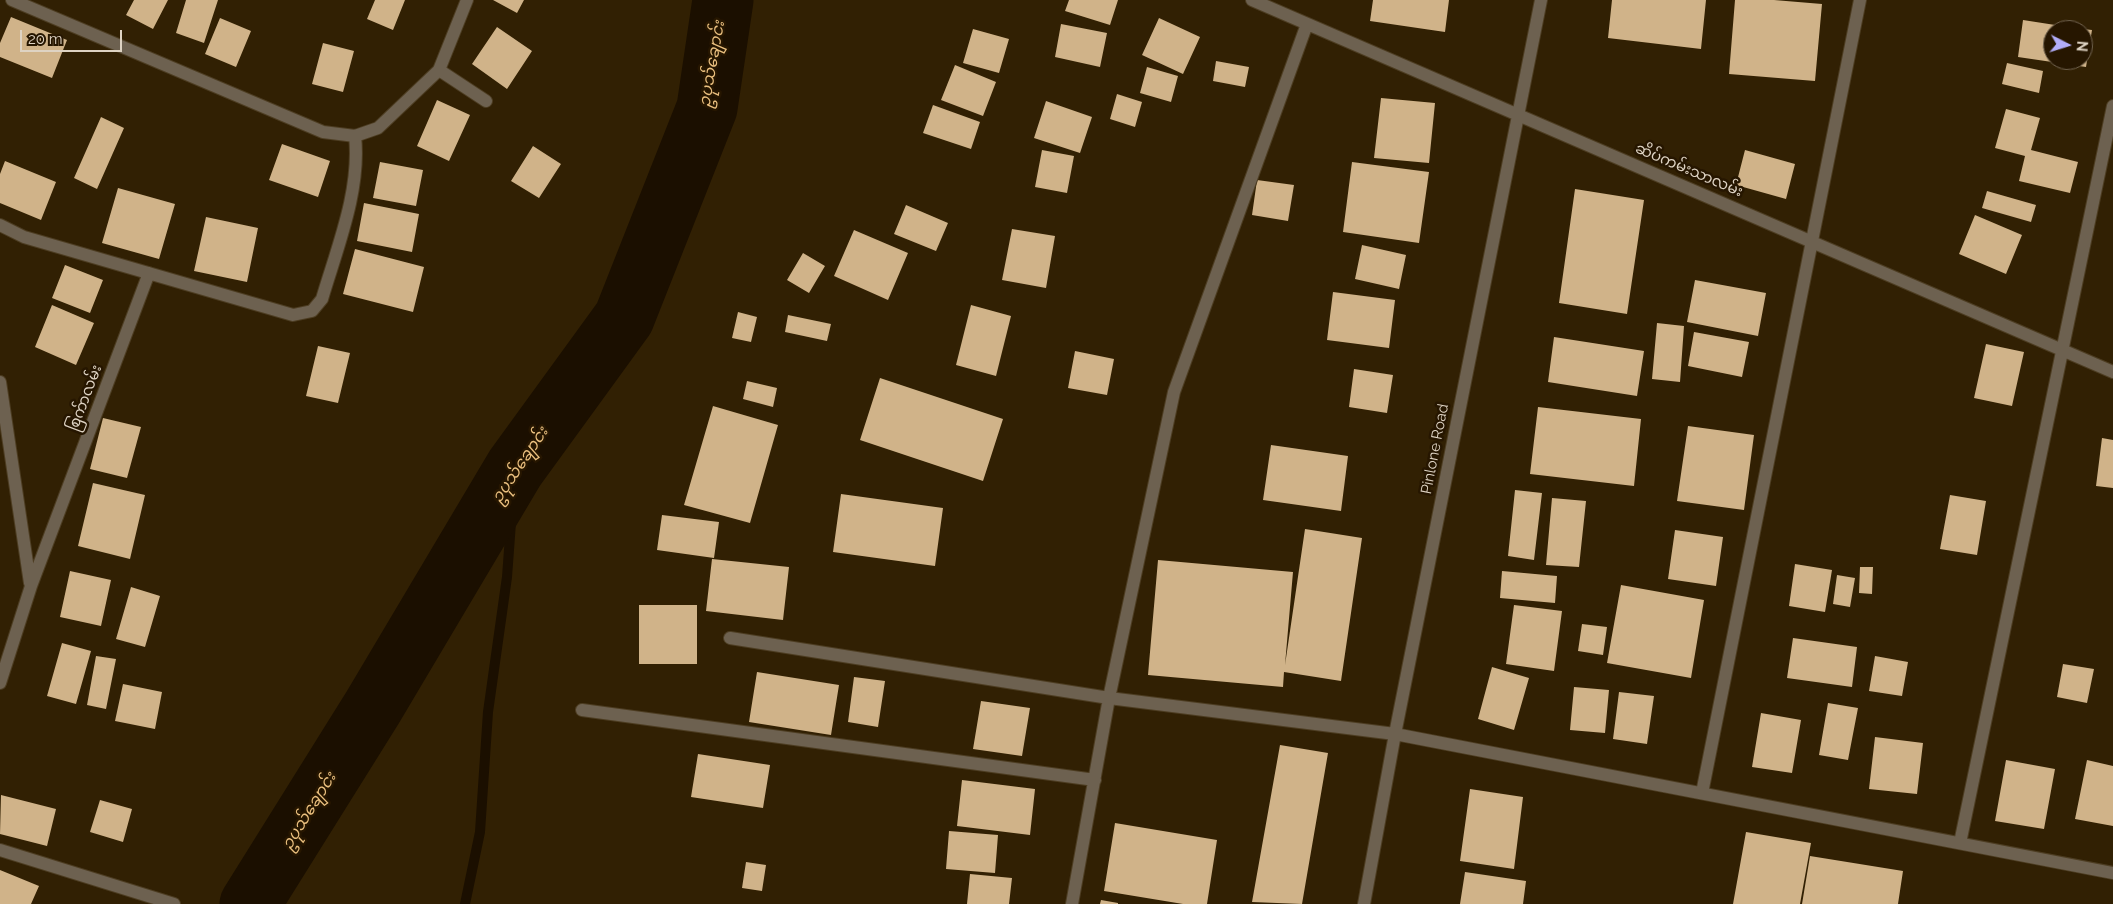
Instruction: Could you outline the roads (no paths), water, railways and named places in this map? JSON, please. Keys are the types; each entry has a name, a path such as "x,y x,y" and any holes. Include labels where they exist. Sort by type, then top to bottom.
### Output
{"street":[{"path":"12,0 323,132 356,136 378,128 439,70 467,0"},
{"name":"ဆိပ်ကမ်းသာလမ်း","path":"1252,0 2113,372"},
{"name":"Pinlone Road","path":"1364,904 1395,734 1540,0"},
{"path":"1702,793 1810,241 1860,0"},
{"path":"1072,904 1109,698 1174,392 1307,24"},
{"path":"439,70 486,101"},
{"path":"1960,843 2064,350 2113,106"},
{"path":"0,225 24,237 293,315 312,311 322,299 354,188 358,157 356,136"},
{"name":"စြက်ာလမ်း","path":"0,683 31,586 149,273"},
{"path":"0,382 31,586"},
{"path":"730,638 1109,698 1395,734 2113,873"},
{"path":"582,710 1094,780"},
{"path":"0,850 174,904"}],"waterway":[{"name":"ဥပုသ်ချောင်း","path":"250,904 373,707 515,468 624,318 707,108 723,0"},
{"path":"465,904 480,832 488,712 507,577 515,468"}]}
